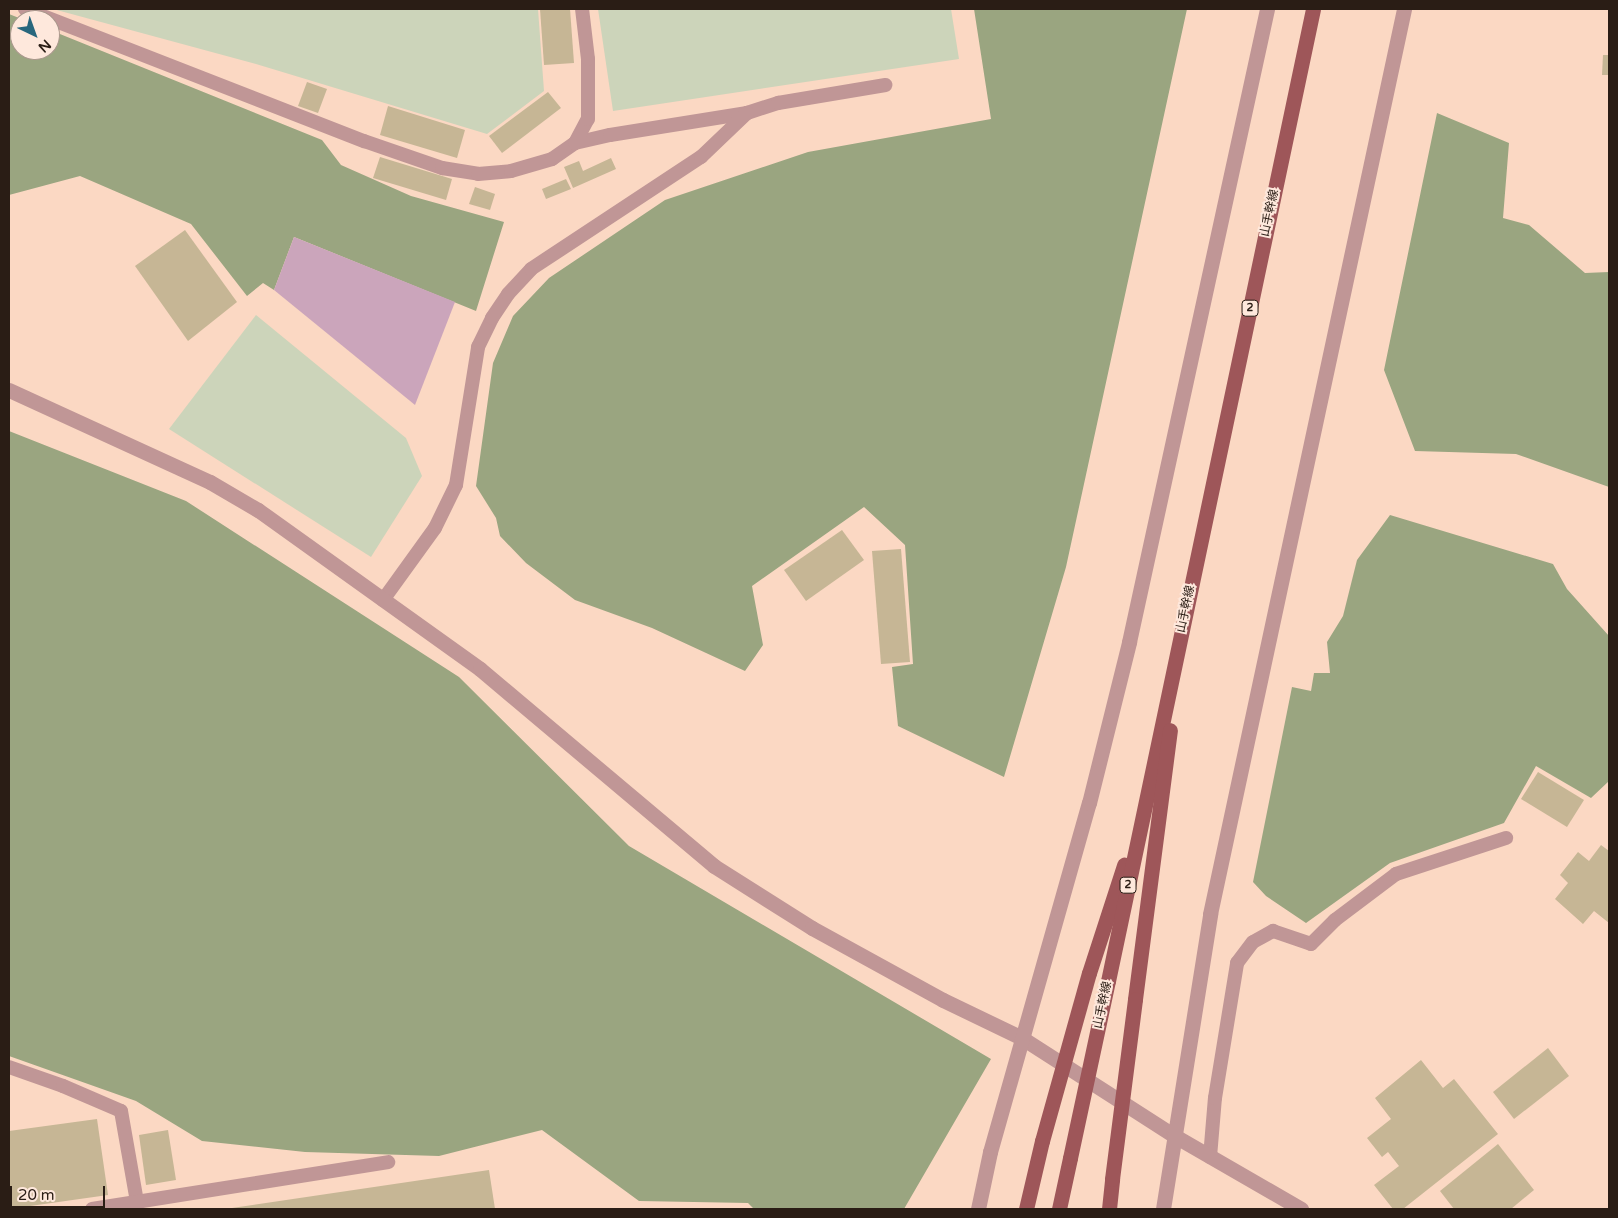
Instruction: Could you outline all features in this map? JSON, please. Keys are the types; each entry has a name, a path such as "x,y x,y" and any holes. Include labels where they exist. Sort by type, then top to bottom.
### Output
{"main road":[{"name":"山手幹線","path":"1059,1209 1313,9"},
{"path":"1109,1209 1187,607"},
{"path":"1026,1209 1042,1141 1088,973 1148,790"}],"street":[{"path":"978,1209 1022,1038 1089,803 1127,651 1267,9"},
{"path":"1163,1209 1173,1135 1210,914 1404,9"},
{"path":"9,390 210,482 266,515 480,669 714,866 812,928 943,1000 1022,1038 1173,1135 1301,1209"}],"lane":[{"path":"25,9 364,141 442,168 478,174 511,171 552,158 574,143 747,113 778,103 886,85"},
{"path":"574,143 588,119 588,60 582,9"},
{"path":"383,600 435,528 456,485 478,347 492,318 508,294 531,269 701,157 747,113"},
{"path":"1210,1157 1215,1098 1237,963 1253,942 1273,931 1311,944 1335,920 1396,874 1506,838"},
{"path":"9,1068 63,1086 121,1112 137,1202"},
{"path":"92,1209 388,1162"}],"green space":[{"path":"53,9 538,9 544,91 487,134 256,64"},
{"path":"598,9 951,9 959,59 613,111"},
{"path":"974,9 1187,9 1066,567 1004,777 898,726 892,667 913,664 905,545 864,507 752,586 763,645 745,671 652,628 575,600 526,563 500,536 496,518 476,486 493,363 513,316 549,278 665,200 808,152 991,119"},
{"path":"9,14 10,60 60,60 60,34 322,140 341,165 411,196 504,222 476,311 294,237 274,290 263,283 247,296 191,224 80,176 9,195"},
{"path":"1437,113 1509,143 1503,218 1529,225 1585,273 1609,272 1609,487 1516,454 1415,451 1384,370"},
{"path":"256,315 406,438 422,476 371,557 169,429"},
{"path":"9,431 186,501 459,677 629,846 991,1059 904,1209 754,1209 748,1203 639,1201 542,1130 439,1156 305,1152 202,1141 136,1101 9,1056"},
{"path":"1390,515 1553,564 1567,589 1609,636 1609,781 1591,798 1536,766 1504,823 1390,863 1306,923 1266,896 1253,882 1292,687 1311,691 1314,673 1330,673 1327,642 1343,616 1357,560"}],"shaded area":[{"path":"294,237 455,302 415,405 274,290"}],"building":[{"path":"540,9 570,9 574,63 544,65"},
{"path":"1603,55 1609,55 1609,75 1602,75"},
{"path":"307,82 327,89 318,113 298,106"},
{"path":"548,92 561,108 502,153 489,136"},
{"path":"388,106 465,130 457,158 380,135"},
{"path":"380,157 452,179 446,200 373,178"},
{"path":"611,158 616,169 573,188 564,167 579,161 583,171"},
{"path":"566,179 571,189 546,199 542,189"},
{"path":"475,187 495,194 490,210 469,204"},
{"path":"185,230 237,302 188,341 135,266"},
{"path":"842,530 864,560 806,601 784,570"},
{"path":"901,549 910,662 881,664 872,551"},
{"path":"1538,772 1584,800 1567,827 1521,799"},
{"path":"1601,845 1609,851 1609,923 1594,911 1583,924 1555,899 1568,883 1560,875 1578,852 1589,861"},
{"path":"1548,1048 1569,1076 1514,1119 1493,1092"},
{"path":"1421,1060 1443,1088 1454,1079 1498,1134 1403,1209 1393,1209 1374,1185 1399,1166 1388,1152 1382,1157 1367,1138 1391,1119 1375,1098"},
{"path":"97,1119 108,1195 9,1209 9,1131"},
{"path":"168,1130 176,1180 146,1185 139,1135"},
{"path":"1498,1144 1534,1190 1511,1209 1454,1209 1440,1191"},
{"path":"489,1170 495,1209 232,1209 232,1208"}]}
